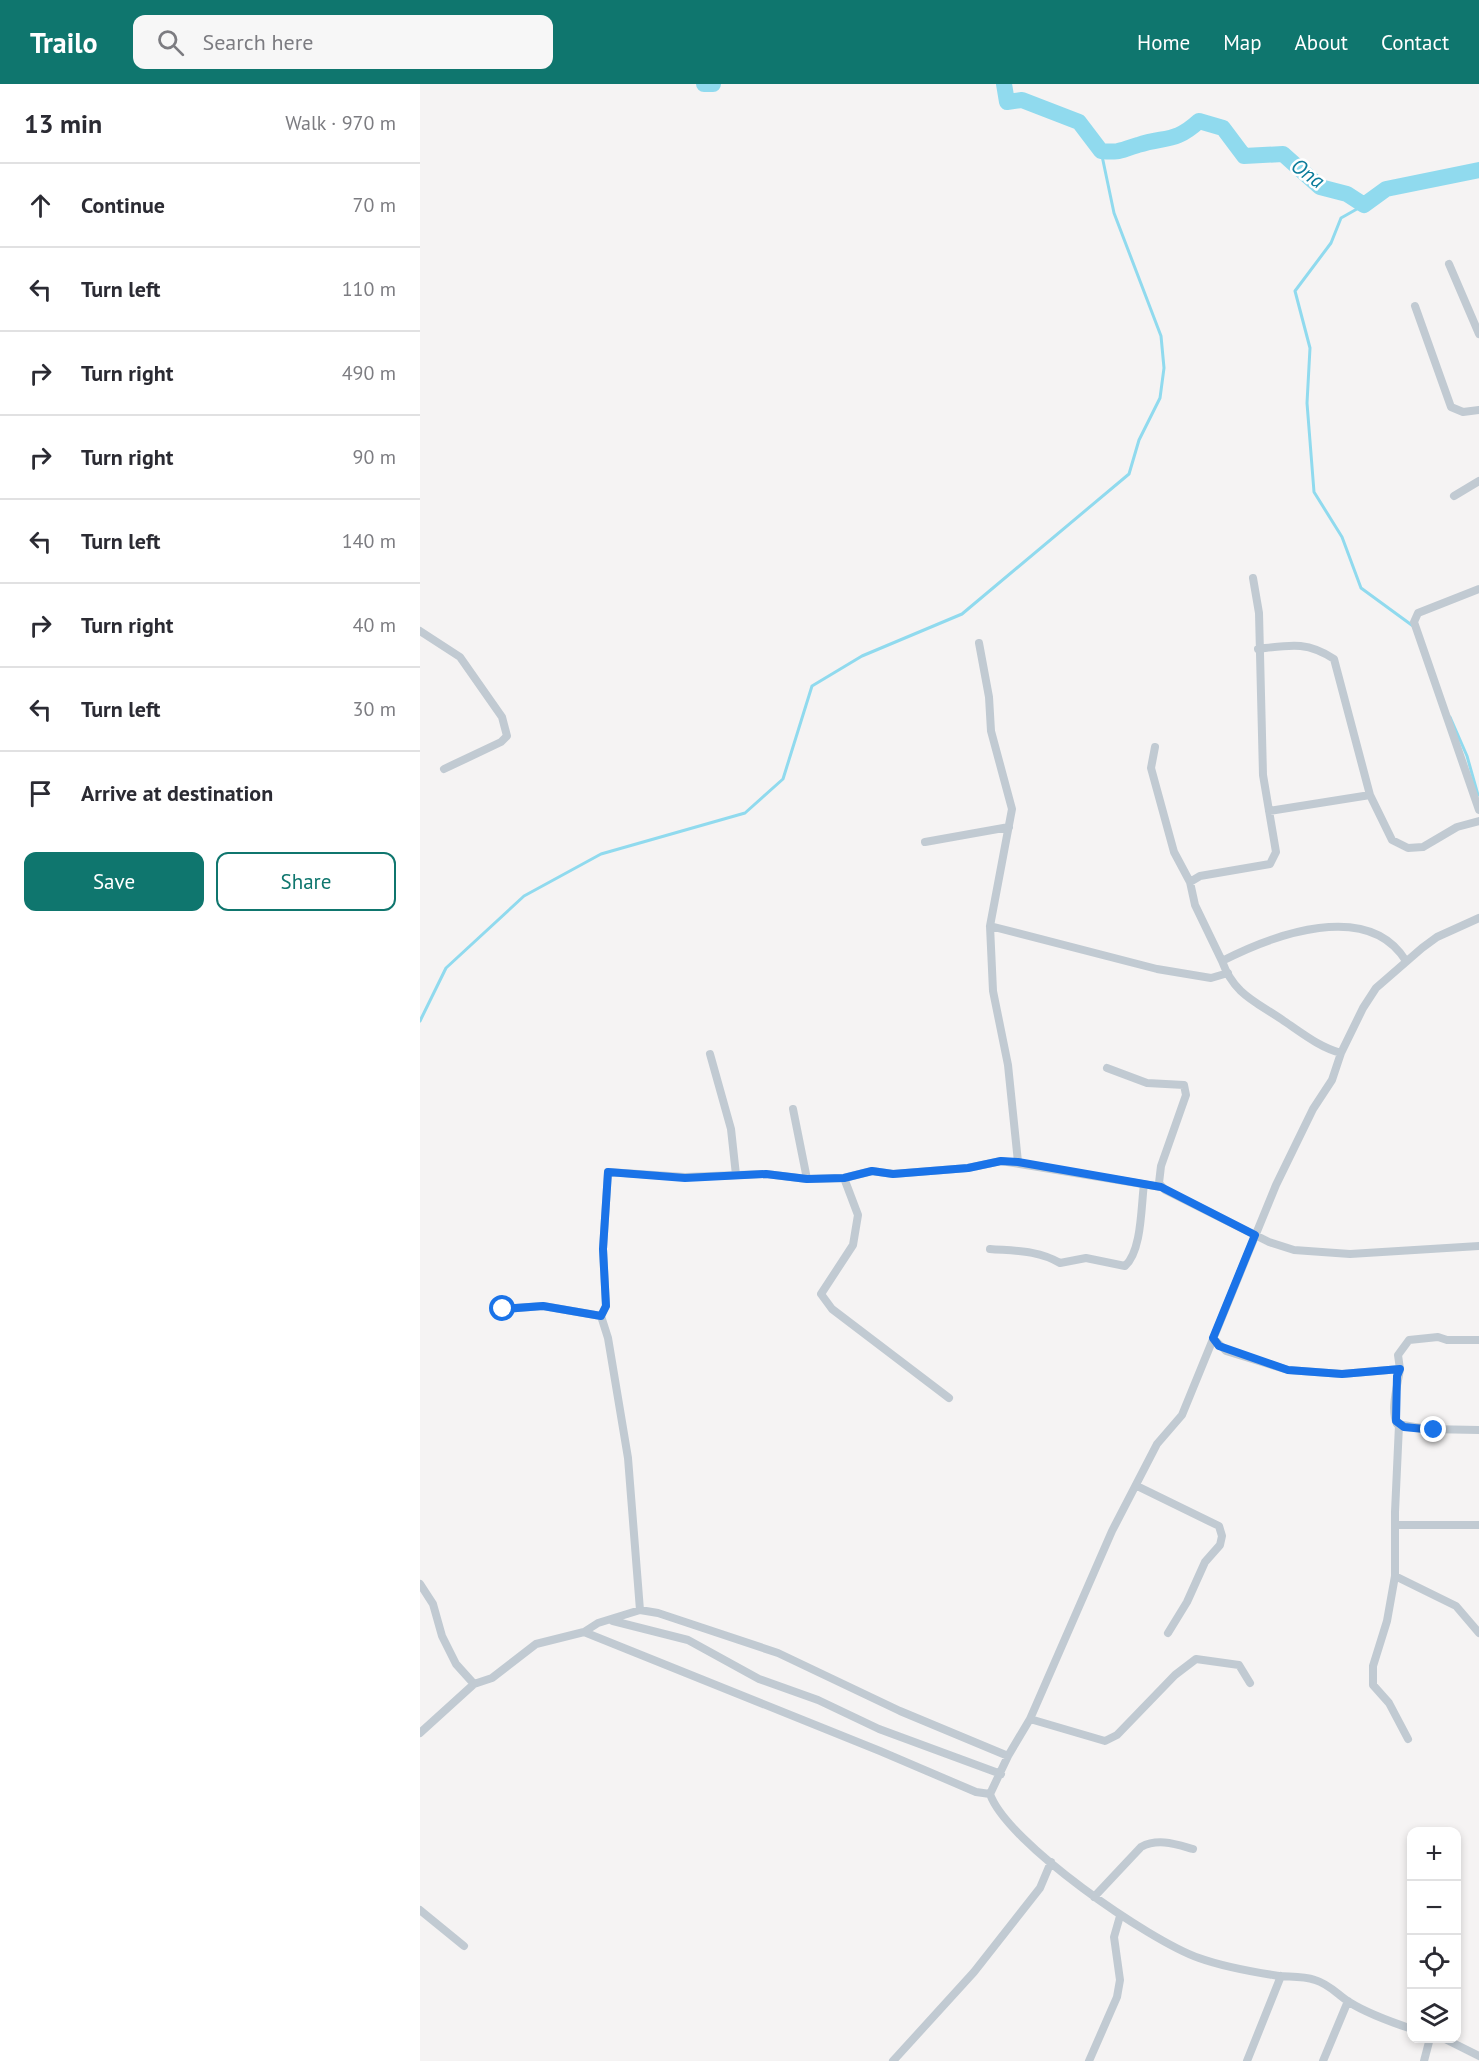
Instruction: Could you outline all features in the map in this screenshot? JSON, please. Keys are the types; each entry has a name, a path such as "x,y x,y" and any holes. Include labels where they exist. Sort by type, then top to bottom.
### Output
{"street":[{"path":"1449,264 1479,334"},
{"path":"1414,306 1451,407 1463,411 1479,410"},
{"path":"1454,496 1479,481"},
{"path":"1190,882 1200,876 1270,864 1276,852 1263,776 1262,683 1258,649 1259,613 1253,578"},
{"path":"1479,589 1418,613 1414,622 1479,810"},
{"path":"422,637 460,657 502,717 507,736 501,742 444,769"},
{"path":"979,643 989,697 991,731 1012,809 990,926 993,991 1008,1065 1018,1162"},
{"path":"1258,649 1286,646 1317,647 1334,659 1370,795 1392,840 1408,848 1424,847 1457,827 1479,821"},
{"path":"1155,747 1151,768 1174,852 1190,882 1195,905 1228,973 1237,987 1253,1003 1326,1049 1341,1053"},
{"path":"1269,811 1370,795"},
{"path":"925,842 1010,827"},
{"path":"990,1794 1008,1756 1030,1719 1101,1555 1157,1444 1182,1415 1255,1235 1313,1109 1332,1080 1341,1053 1363,1008 1377,988 1406,961 1437,937 1479,918"},
{"path":"990,926 1157,969 1211,978 1228,973"},
{"path":"1222,961 1272,938 1282,938 1323,927 1352,926 1365,929 1398,948 1406,961"},
{"path":"710,1054 731,1129 736,1175"},
{"path":"1107,1068 1147,1083 1184,1085 1186,1095 1158,1179 1161,1187"},
{"path":"793,1109 807,1179"},
{"path":"640,1610 628,1458 608,1338 601,1316 606,1306 603,1249 608,1172 685,1178 766,1174 807,1179 844,1178 872,1171 893,1174 968,1168 1001,1161 1018,1162 1161,1187 1283,1248 1315,1253 1350,1254 1479,1246"},
{"path":"844,1178 858,1215 853,1245 821,1294 832,1309 949,1398"},
{"path":"990,1249 1039,1254 1060,1263 1086,1258 1125,1266 1130,1262 1140,1230 1144,1184"},
{"path":"503,1309 543,1306 601,1316"},
{"path":"1408,1739 1389,1703 1373,1685 1372,1666 1386,1621 1395,1576 1399,1425 1395,1418 1397,1376 1400,1369 1398,1355 1409,1340 1438,1337 1448,1340 1479,1340"},
{"path":"1213,1338 1226,1351 1256,1358 1288,1370 1342,1374 1400,1369"},
{"path":"1399,1425 1434,1430 1479,1430"},
{"path":"1137,1486 1211,1521 1219,1526 1222,1536 1220,1545 1205,1562 1187,1602 1168,1633"},
{"path":"1396,1525 1479,1525"},
{"path":"1395,1576 1456,1606 1479,1633"},
{"path":"420,1584 433,1604 442,1636 456,1664 474,1684"},
{"path":"420,1733 474,1684 492,1678 536,1644 584,1632 598,1623 613,1621 640,1610 761,1647 865,1692 900,1711 1008,1756"},
{"path":"613,1621 688,1640 759,1679 818,1700 879,1729 1001,1774"},
{"path":"584,1632 976,1792 990,1794"},
{"path":"1030,1719 1105,1741 1117,1735 1174,1675 1196,1659 1239,1665 1250,1683"},
{"path":"990,1794 996,1806 1018,1831 1051,1862 1120,1916 1199,1958 1281,1976 1316,1980 1334,1989 1348,2001 1407,2027"},
{"path":"1094,1897 1141,1847 1148,1844 1170,1843 1193,1849"},
{"path":"893,2061 974,1972 1040,1888 1051,1862"},
{"path":"420,1910 464,1946"},
{"path":"1089,2061 1117,1997 1120,1980 1114,1937 1120,1916"},
{"path":"1247,2061 1281,1976"},
{"path":"1323,2061 1348,2001"},
{"path":"1424,2061 1429,2043"},
{"path":"1452,2043 1477,2057"}],"waterway":[{"name":"Ona","path":"704,84 713,84"},
{"name":"Ona","path":"1004,84 1007,102 1022,100 1079,122 1101,151 1120,151 1177,136 1199,121 1223,128 1244,156 1283,154 1320,187 1347,194 1364,205 1386,189 1479,170"},
{"path":"420,1021 446,968 524,896 601,854 745,813 783,779 812,686 862,656 962,614 1129,474 1139,440 1160,398 1164,368 1161,336 1114,213 1101,151"},
{"path":"1364,205 1341,218 1331,243 1295,291 1310,348 1307,403 1314,492 1342,537 1361,588 1413,626"},
{"path":"1450,717 1467,756 1478,795"}],"route":[{"path":"503,1309 517,1306 543,1306 601,1316 606,1306 603,1249 608,1172 685,1178 766,1174 807,1179 844,1178 872,1171 893,1174 968,1168 1001,1161 1018,1162 1161,1187 1255,1235 1213,1338 1219,1346 1226,1351 1256,1358 1288,1370 1366,1374 1400,1369 1400,1374 1397,1376 1396,1421 1404,1427 1434,1430"}]}
